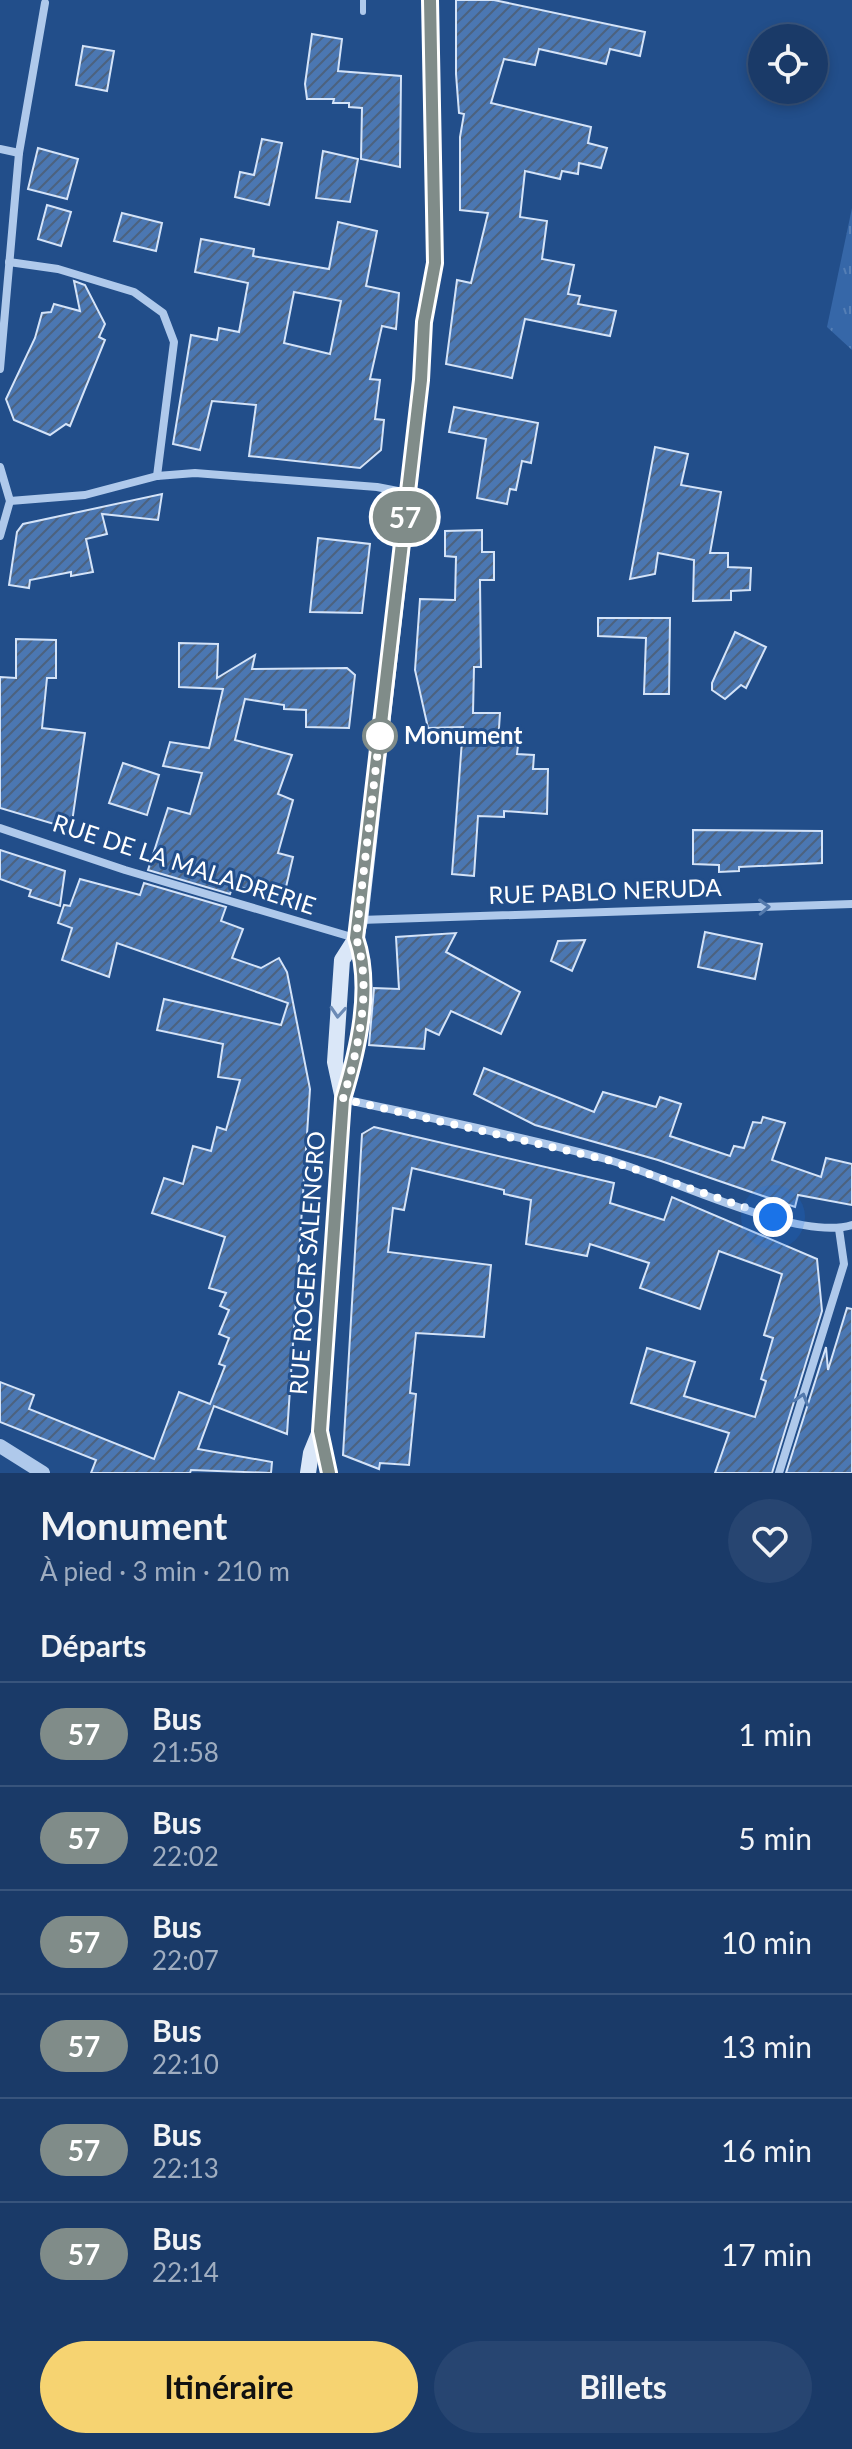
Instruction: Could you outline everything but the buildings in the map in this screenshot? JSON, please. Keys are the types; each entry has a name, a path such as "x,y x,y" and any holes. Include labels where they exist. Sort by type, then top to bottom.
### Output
{"main road":[{"name":"RUE ROGER SALENGRO","path":"329,1473 320,1431 343,1099 335,1062 342,960 356,938 360,920 424,322 435,263 430,0"},
{"name":"RUE ROGER SALENGRO","path":"308,1473 311,1453 320,1431"}],"street":[{"path":"0,369 19,153 45,3"},
{"path":"0,149 19,153"},
{"path":"9,262 58,269 134,292 163,313 174,342 157,476"},
{"path":"0,467 10,501 0,536"},
{"path":"10,501 85,495 157,476 195,473 377,487 408,493"},
{"name":"RUE DE LA MALADRERIE","path":"0,828 125,870 356,938"},
{"name":"RUE PABLO NERUDA","path":"360,920 852,904"},
{"path":"343,1099 608,1160 801,1226 839,1229 852,1225"},
{"path":"779,1473 844,1264 839,1229"},
{"path":"0,1446 43,1473"}],"lane":[{"path":"363,0 363,12"}],"green space":[{"path":"852,208 852,350 827,327"}],"bus line":[{"name":"57","path":"329,1473 320,1431 343,1099 354,1061 365,965 356,938 421,380 424,322 435,263 430,0"}],"place":[{"name":"Monument","path":"380,736"}],"route":[{"path":"380,736 380,732 356,938 365,965 354,1061 343,1099 608,1160 773,1217"}]}
